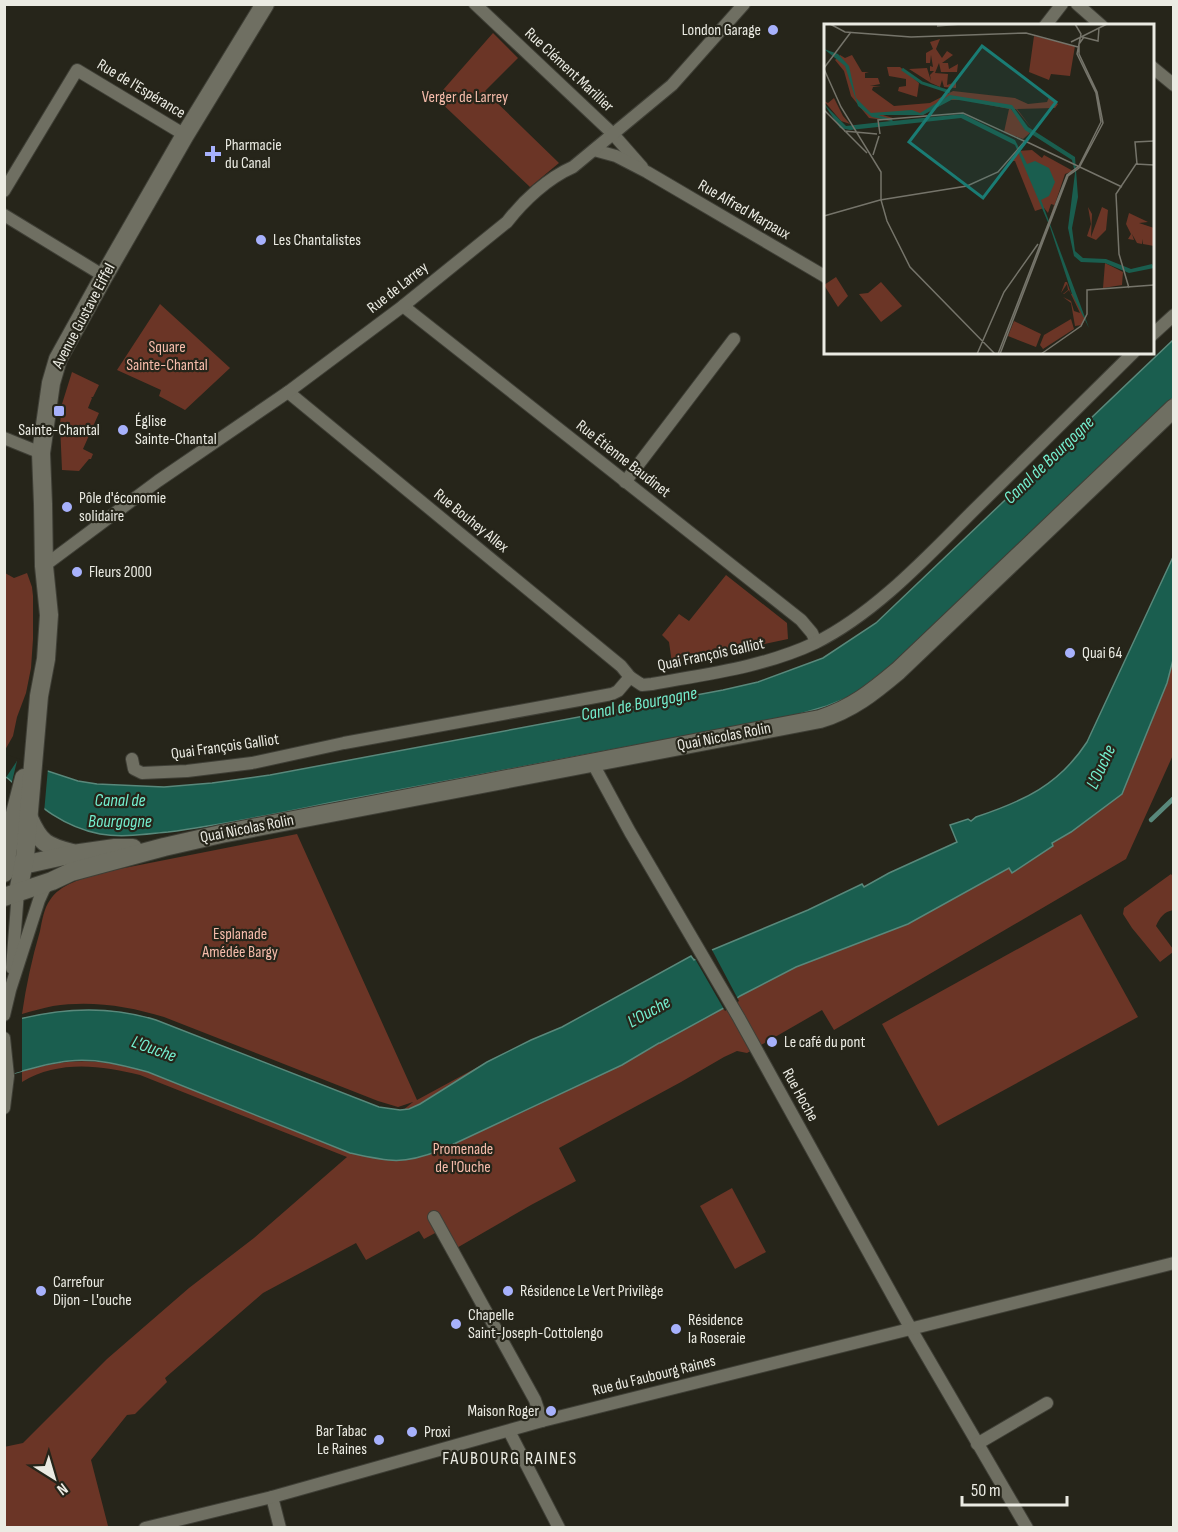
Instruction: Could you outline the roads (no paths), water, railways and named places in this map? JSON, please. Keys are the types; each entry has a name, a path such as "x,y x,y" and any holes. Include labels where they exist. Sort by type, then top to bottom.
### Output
{"street":[{"name":"Avenue Gustave Eiffel","path":"10,880 25,810 39,696 46,659 49,615 44,566 41,453 51,382 58,359 104,276 184,135 265,4"},
{"name":"Rue Clément Marillier","path":"475,4 614,134"},
{"name":"Rue de Larrey","path":"44,566 158,481 288,392 403,306 507,222 519,206 559,173 573,167 672,85 744,4"},
{"path":"1047,24 1062,4"},
{"path":"1077,4 1100,24"},
{"name":"Rue de l'Espérance","path":"4,191 77,70 184,135"},
{"path":"1154,70 1173,85"},
{"name":"Rue Alfred Marpaux","path":"614,134 647,172"},
{"name":"Rue Alfred Marpaux","path":"594,150 616,156 647,172 824,276"},
{"path":"4,215 104,276"},
{"name":"Rue Étienne Baudinet","path":"403,306 801,620 816,642"},
{"path":"1154,333 1173,315"},
{"path":"625,482 734,339"},
{"name":"Quai François Galliot","path":"132,759 134,769 142,772 187,771 252,763 344,743 612,694 618,691 630,677 642,685 652,684 771,659 816,642 860,616 894,587 1132,354"},
{"name":"Rue Bouhey Allex","path":"288,392 621,666 630,677"},
{"name":"Quai Nicolas Rolin","path":"10,880 52,881 71,872 221,834 820,719 844,710 898,671 1173,408"},
{"path":"4,438 41,453"},
{"name":"Rue Hoche","path":"592,762 630,832 739,1018 911,1329 1027,1527"},
{"path":"25,810 33,828 43,842 73,854"},
{"name":"Quai Nicolas Rolin","path":"10,880 73,854 115,848 164,847"},
{"path":"10,990 10,880 117,854 131,848"},
{"path":"4,1015 40,896 52,881"},
{"path":"4,1038 8,1077 4,1108"},
{"path":"434,1217 535,1400 542,1421"},
{"name":"Rue du Faubourg Raines","path":"145,1527 272,1497 542,1421 1173,1263"},
{"path":"977,1444 1047,1403"},
{"path":"509,1431 559,1527"},
{"path":"272,1497 280,1527"}],"water":[{"name":"Canal de Bourgogne","path":"1173,340 1173,398 897,661 852,696 827,706 793,716 251,818 143,835 100,834 72,825 48,812 5,776 5,757 78,781 97,784 164,787 270,775 723,690 758,682 823,658 876,623"},
{"name":"L'Ouche","path":"1173,557 1173,660 1167,683 1122,794 1071,832 1052,843 1053,846 1012,873 1009,868 908,924 796,967 740,996 722,1009 622,1065 441,1150 406,1160 386,1160 350,1153 148,1072 109,1063 89,1060 61,1062 5,1076 5,1023 61,1011 99,1010 156,1020 379,1107 409,1109 487,1062 562,1027 691,956 694,960 862,884 864,887 957,842 950,825 968,819 971,821 1039,790 1065,770 1087,742"}],"waterway":[{"path":"1151,820 1174,798"}],"place":[{"name":"London Garage","path":"773,30"},
{"name":"Pharmacie du Canal","path":"213,154"},
{"name":"Les Chantalistes","path":"261,240"},
{"name":"Sainte-Chantal","path":"59,411"},
{"name":"Église Sainte-Chantal","path":"123,430"},
{"name":"Pôle d'économie solidaire","path":"67,507"},
{"name":"Fleurs 2000","path":"77,572"},
{"name":"Quai 64","path":"1070,653"},
{"name":"Le café du pont","path":"772,1042"},
{"name":"Carrefour Dijon - L'ouche","path":"41,1291"},
{"name":"Résidence Le Vert Privilège","path":"508,1291"},
{"name":"Chapelle Saint-Joseph-Cottolengo","path":"456,1324"},
{"name":"Résidence la Roseraie","path":"676,1329"},
{"name":"Maison Roger","path":"551,1411"},
{"name":"Proxi","path":"412,1432"},
{"name":"Bar Tabac Le Raines","path":"379,1440"}],"district":[{"name":"FAUBOURG RAINES","path":"510,1458"}],"park label":[{"name":"Verger de Larrey","path":"465,97"},
{"name":"Square Sainte-Chantal","path":"167,356"},
{"name":"Esplanade Amédée Bargy","path":"240,943"},
{"name":"Promenade de l'Ouche","path":"463,1158"}]}
